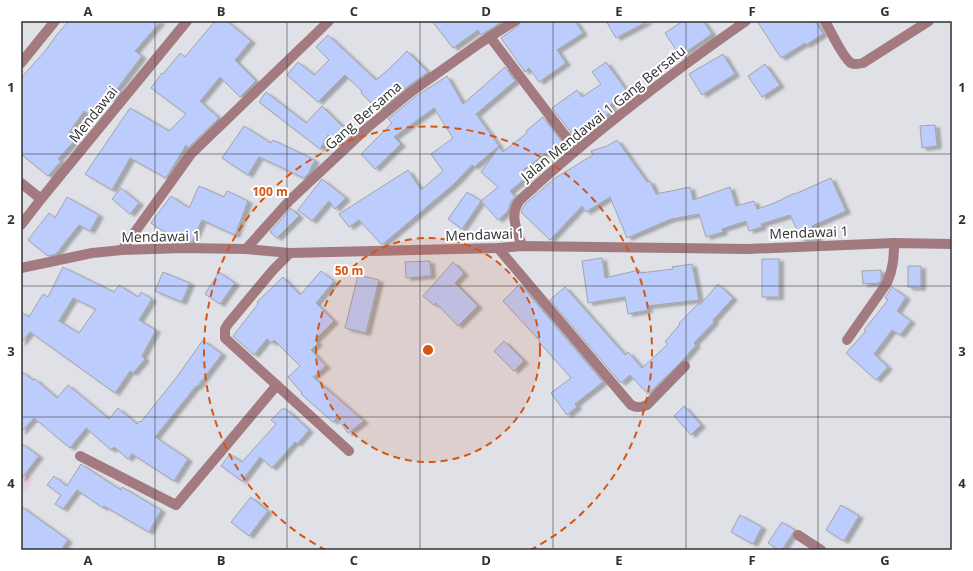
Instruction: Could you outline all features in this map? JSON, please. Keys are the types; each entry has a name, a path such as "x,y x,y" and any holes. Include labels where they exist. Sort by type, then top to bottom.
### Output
{"street":[{"path":"21,63 55,21"},
{"name":"Mendawai","path":"21,225 187,21"},
{"path":"122,250 191,154 329,21"},
{"name":"Gang Bersama","path":"246,249 290,200 367,128 411,92 515,21"},
{"name":"Jalan Mendawai 1 Gang Bersatu","path":"522,246 513,216 516,204 577,149 654,87 746,21"},
{"path":"825,21 844,56 850,63 858,64 863,63 929,21"},
{"path":"490,37 577,149"},
{"path":"21,183 41,199"},
{"path":"847,340 887,283 892,273 894,262 894,243"},
{"name":"Mendawai 1","path":"21,268 92,253 122,250 184,248 246,249 290,253 498,248 522,246 748,248 894,243 952,244"},
{"path":"498,248 631,405 636,408 642,408 647,405 685,366"},
{"path":"290,253 273,270 228,324 224,334 225,338 349,451"},
{"path":"80,456 176,505 277,385"},
{"path":"798,535 821,550"}],"shaded area":[{"path":"21,470 34,479 21,495"}],"building":[{"path":"69,21 161,21 135,51 142,56 117,89 120,91 112,100 106,95 90,115 84,111 69,133 76,139 58,159 61,161 48,176 21,154 21,78"},
{"path":"215,21 227,21 251,41 235,60 256,81 240,97 220,77 200,101 219,118 188,148 186,145 166,178 130,158 112,190 85,174 130,108 169,131 186,114 151,88 180,53 185,57"},
{"path":"432,21 503,21 481,35 478,30 453,48"},
{"path":"521,21 575,21 583,33 557,50 566,63 539,82 529,68 525,72 501,38 518,26"},
{"path":"606,21 648,21 616,38"},
{"path":"683,21 703,21 712,34 680,56 665,33"},
{"path":"757,21 815,21 823,34 781,58"},
{"path":"328,35 376,80 407,51 428,72 378,110 361,93 362,91 345,75 318,102 287,75 298,62 314,75 329,60 316,47"},
{"path":"723,54 735,74 702,95 689,74"},
{"path":"606,62 628,93 610,105 614,110 603,117 602,115 573,135 552,108 577,90 582,97 601,84 592,72"},
{"path":"765,64 780,85 762,97 748,76"},
{"path":"505,67 515,81 476,114 499,146 474,167 472,165 455,183 383,244 381,244 359,220 349,227 339,214 408,170 421,190 443,171 431,154 453,138 434,108 394,137 401,144 375,169 361,154 392,123 388,119 415,97 447,76 463,104"},
{"path":"266,92 306,123 322,106 347,131 336,143 328,135 320,149 259,102"},
{"path":"543,117 562,142 523,170 543,164 510,191 515,197 511,202 508,211 498,220 481,201 498,187 481,172 499,147 503,152 527,133 526,131"},
{"path":"935,125 937,146 922,148 920,126"},
{"path":"244,126 271,143 273,140 315,160 308,174 304,178 259,157 248,175 222,158"},
{"path":"617,140 647,182 650,181 656,194 690,187 693,200 730,187 736,206 754,201 757,209 831,178 846,211 812,226 818,239 816,240 802,240 790,215 761,224 762,227 749,231 746,221 722,229 723,232 706,237 699,214 671,219 627,238 610,197 586,212 582,206 550,240 521,212 526,203 555,178 593,155 591,151 607,146"},
{"path":"322,179 346,198 335,209 329,201 312,221 298,210"},
{"path":"199,186 224,197 227,191 248,201 235,235 202,220 192,242 184,242 151,223 171,196 189,208"},
{"path":"121,188 139,203 130,214 112,199"},
{"path":"467,192 481,201 462,229 448,219"},
{"path":"67,197 99,215 90,231 79,225 56,254 48,256 28,240 49,213 55,218"},
{"path":"291,208 299,216 277,238 270,232"},
{"path":"602,258 605,278 639,270 640,273 673,269 672,267 692,264 699,300 647,306 648,310 628,314 625,297 588,303 582,261"},
{"path":"762,259 779,259 779,297 762,297"},
{"path":"430,261 431,276 406,278 405,262"},
{"path":"453,262 464,273 455,283 478,306 458,326 436,303 434,305 423,296"},
{"path":"908,266 921,266 921,288 908,287"},
{"path":"63,267 114,292 119,285 138,297 141,292 152,299 139,320 156,330 142,356 145,359 133,373 130,371 115,393 30,332 21,343 21,312 29,317 43,294 48,297","holes":["73,298 96,309 79,333 59,321"]},
{"path":"881,270 881,280 879,283 863,284 862,271"},
{"path":"321,271 334,281 316,303 334,321 315,340 318,343 311,350 326,366 313,377 364,421 348,433 337,418 333,422 301,394 302,393 288,377 300,366 274,340 272,343 267,339 254,355 233,336 258,304 257,302 283,277 300,295"},
{"path":"163,272 190,283 182,302 155,291"},
{"path":"219,272 235,283 220,304 205,294"},
{"path":"358,275 379,280 366,333 345,328"},
{"path":"520,284 603,382 575,404 577,407 567,415 551,393 571,378 539,342 540,341 503,301"},
{"path":"718,284 733,298 713,320 714,322 694,343 696,345 683,360 648,394 630,375 621,383 550,300 565,287 625,355 628,352 642,368 668,344 665,342 680,324 679,323 699,303 700,305"},
{"path":"892,287 906,297 897,311 911,321 900,335 892,330 874,354 888,367 876,380 846,353 866,331 864,330 888,300 885,298"},
{"path":"203,340 222,354 197,387 196,386 155,437 188,459 174,481 132,454 128,459 114,447 111,450 86,428 70,448 34,418 21,432 21,371 33,380 35,379 57,398 68,385 109,419 118,408 137,424 140,421 141,422 179,374"},
{"path":"504,341 524,361 514,371 494,351"},
{"path":"684,406 701,425 691,435 674,416"},
{"path":"282,409 286,409 309,430 297,444 295,442 272,468 260,457 242,481 221,466 230,454 242,462 276,424 271,420"},
{"path":"21,443 39,456 21,479"},
{"path":"81,464 121,490 122,487 161,510 149,532 104,506 103,508 77,490 63,509 55,504 61,495 47,485 54,476 67,486"},
{"path":"251,497 268,511 249,536 231,522"},
{"path":"841,505 859,516 844,541 826,530"},
{"path":"21,506 68,540 61,550 21,550"},
{"path":"740,515 762,527 753,544 731,532"},
{"path":"782,522 795,530 782,550 779,550 768,543"}]}
